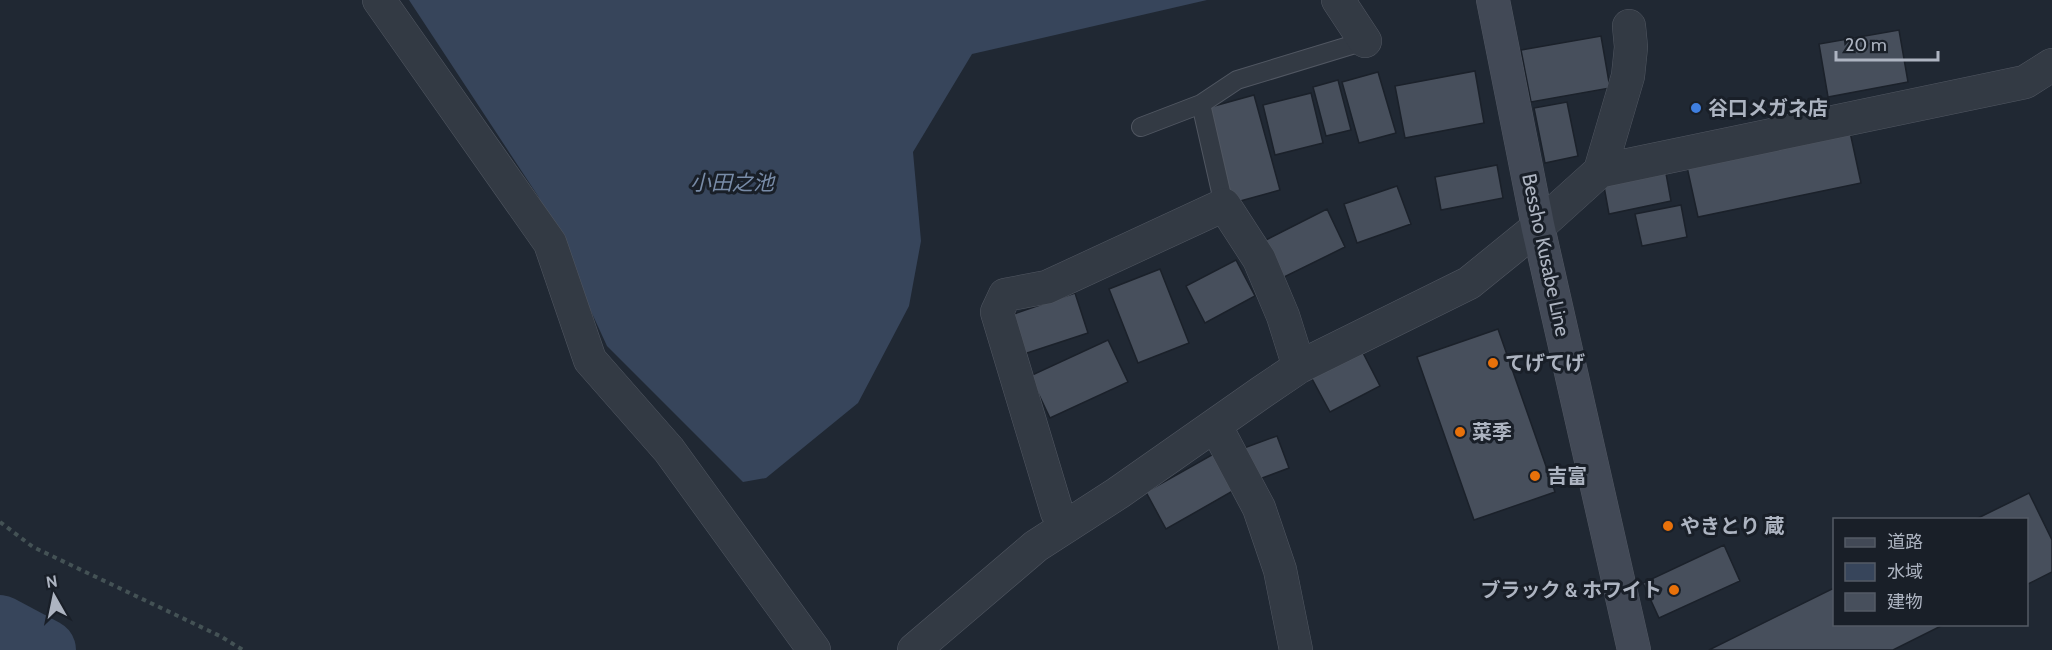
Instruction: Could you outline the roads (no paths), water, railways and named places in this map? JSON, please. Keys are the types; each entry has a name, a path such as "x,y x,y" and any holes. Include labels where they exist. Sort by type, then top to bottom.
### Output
{"main road":[{"name":"Bessho Kusabe Line","path":"1493,0 1538,226 1634,650"}],"street":[{"path":"379,0 550,243 590,360 669,450 814,650"},
{"path":"1338,0 1365,41"},
{"path":"1600,171 1628,76 1629,26"},
{"path":"914,650 1036,546 1118,493 1299,367 1469,283 1600,171 2025,82 2052,65"},
{"path":"1067,526 1057,512 997,312 1005,296 1047,287 1224,206 1259,259 1283,316 1299,367"},
{"path":"1215,425 1259,507 1280,570 1296,650"}],"lane":[{"path":"1141,127 1201,104 1237,80 1365,41"},
{"path":"1201,104 1224,206"}],"water":[{"name":"小田之池","path":"409,0 1207,0 972,54 913,152 921,241 909,306 858,403 766,478 743,482 607,346 538,196"}],"waterway":[{"path":"0,626 45,650"}],"place":[{"name":"谷口メガネ店","path":"1696,108"},
{"name":"てげてげ","path":"1493,363"},
{"name":"菜季","path":"1460,432"},
{"name":"吉富","path":"1535,476"},
{"name":"やきとり 蔵","path":"1668,526"},
{"name":"ブラック & ホワイト","path":"1674,590"}]}
